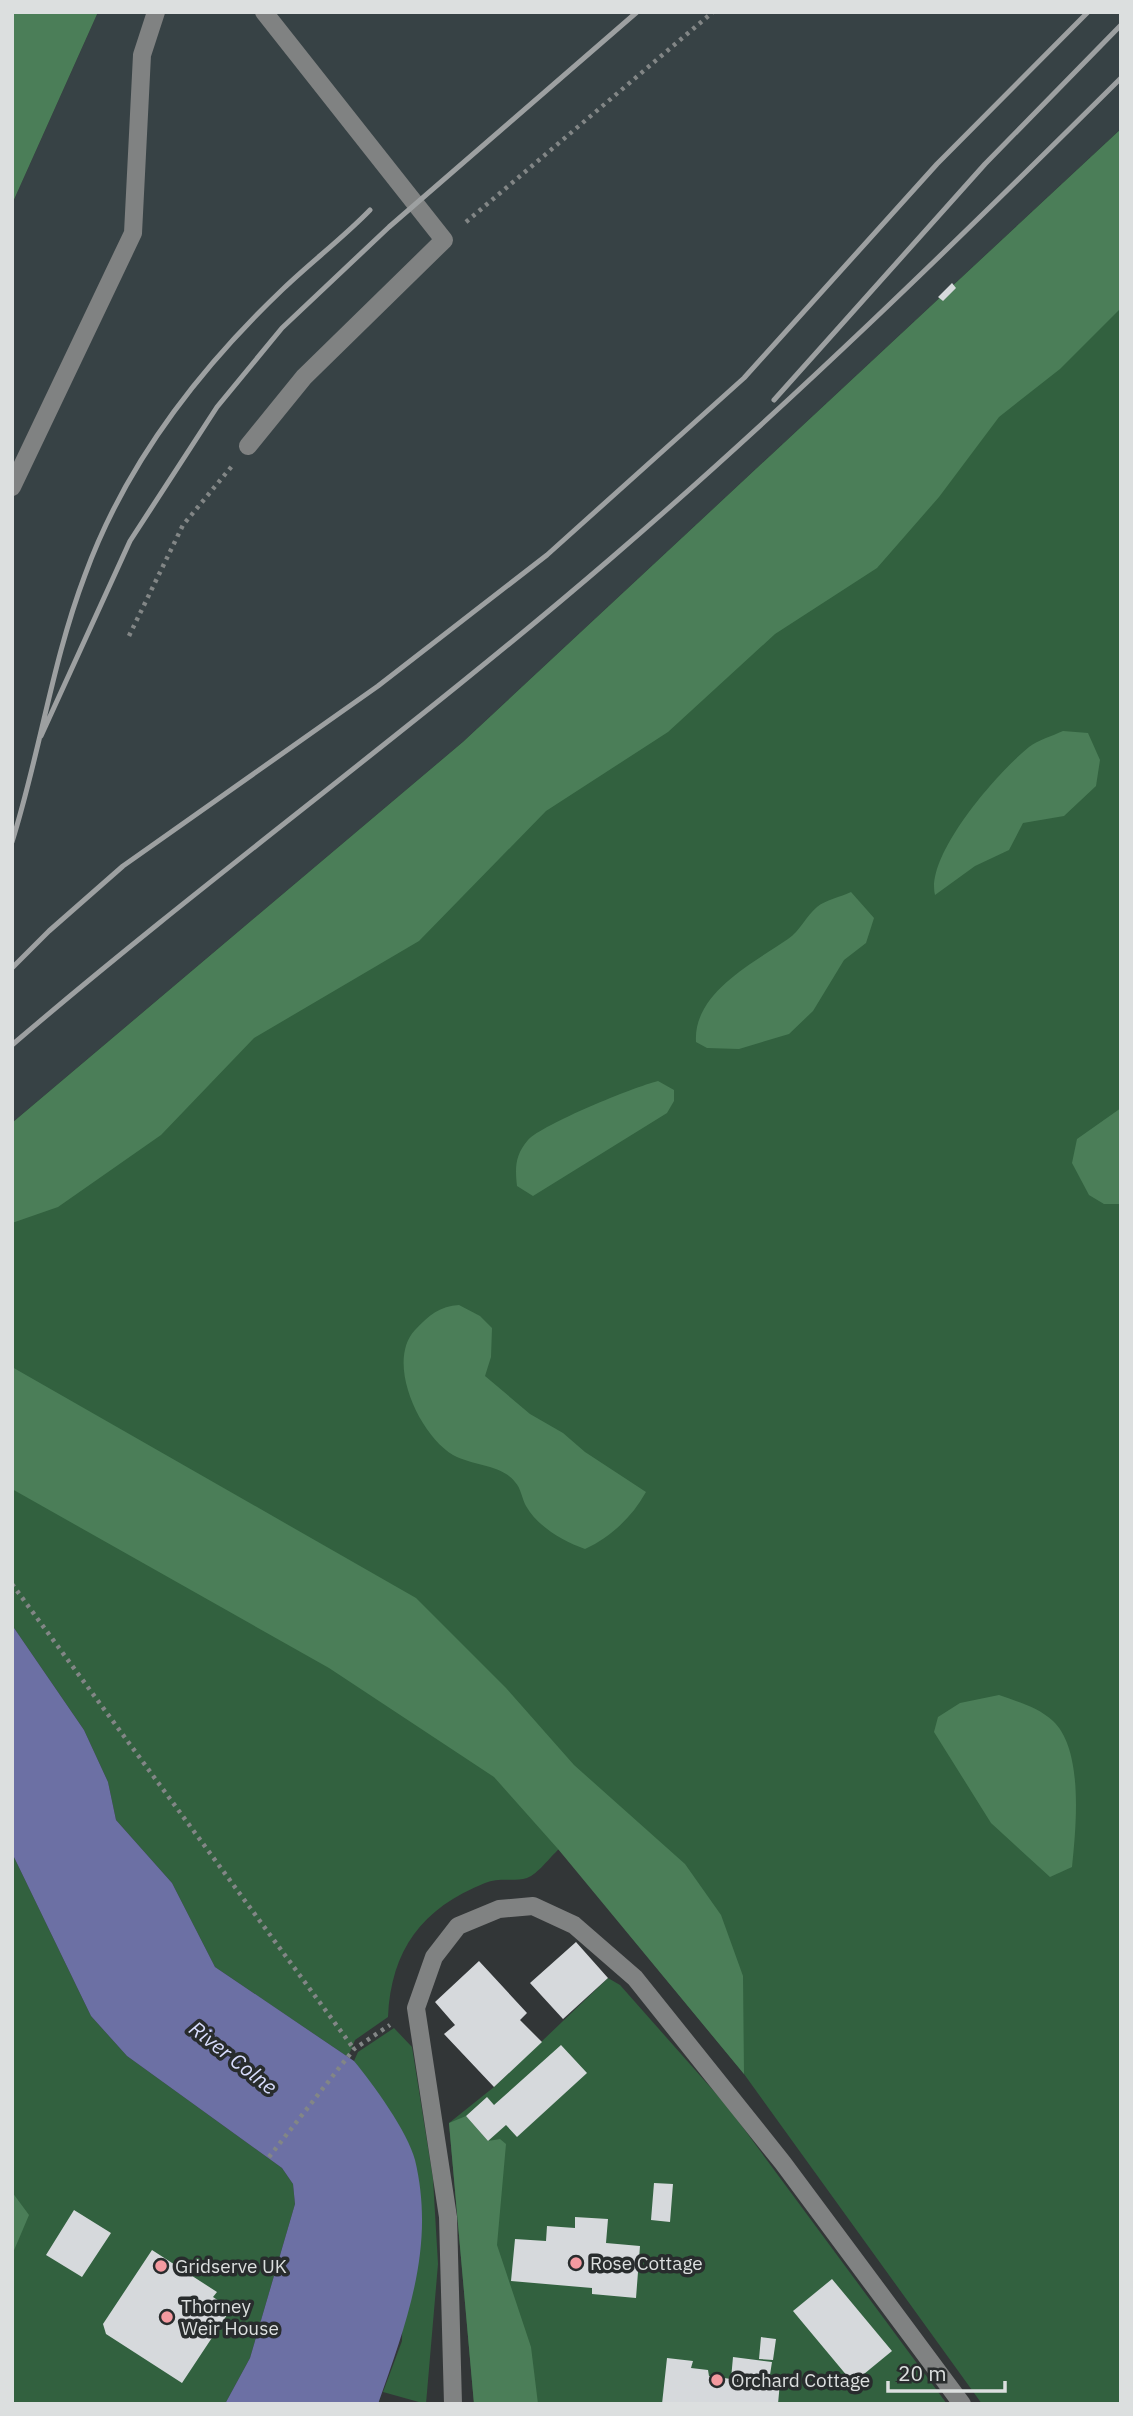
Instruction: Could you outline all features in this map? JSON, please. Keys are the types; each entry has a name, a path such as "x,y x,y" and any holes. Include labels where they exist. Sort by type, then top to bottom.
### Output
{"lane":[{"path":"12,487 133,233 142,55 156,12"},
{"path":"248,446 304,377 444,240 264,12"},
{"path":"453,2404 448,2217 415,2008 434,1957 458,1926 479,1915 499,1909 533,1906 575,1924 635,1978 783,2164 962,2404"}],"path":[{"path":"444,240 713,12"},
{"path":"129,636 183,525 248,446"},
{"path":"12,1584 354,2049"},
{"path":"269,2157 354,2049 415,2008"}],"shaded area":[{"path":"98,12 1121,12 1121,129 463,742 12,1123 12,204"}],"green space":[{"path":"12,12 98,12 12,204"},
{"path":"1121,129 1121,2404 982,2404 744,2074 559,1849 531,1876 485,1883 463,1893 427,1919 403,1952 390,1993 388,2017 355,2040 348,2057 215,1967 172,1883 116,1820 108,1782 84,1730 12,1625 12,1123 463,742"},
{"path":"1121,129 1121,308 1060,369 999,417 939,497 877,568 775,634 668,732 546,811 419,941 254,1038 161,1135 58,1207 12,1223 12,1123 463,742"},
{"path":"1063,731 1088,733 1100,760 1096,786 1064,816 1023,823 1009,850 975,866 935,895 935,878 941,859 952,837 983,794 1029,747"},
{"path":"851,892 874,918 866,943 844,960 813,1011 789,1034 739,1049 707,1048 696,1042 698,1024 704,1009 728,981 792,936 820,905"},
{"path":"658,1081 674,1090 674,1101 667,1113 533,1196 517,1186 518,1156 528,1140 537,1133 590,1107"},
{"path":"1121,1108 1121,1204 1104,1204 1089,1195 1072,1163 1077,1139"},
{"path":"459,1305 480,1316 492,1328 491,1357 485,1376 530,1414 563,1433 585,1452 646,1492 634,1510 604,1539 585,1549 552,1532 531,1514 517,1484 509,1476 495,1468 453,1455 429,1432 419,1416 405,1379 407,1344 415,1330 430,1316 440,1309"},
{"path":"12,1367 416,1598 506,1688 574,1765 685,1864 721,1915 743,1976 744,2074 558,1849 494,1777 329,1668 12,1489"},
{"path":"999,1695 1028,1705 1047,1716 1063,1734 1070,1751 1076,1790 1072,1867 1050,1877 991,1823 934,1732 938,1717 960,1703"},
{"path":"12,1853 91,2016 127,2056 282,2168 293,2184 295,2204 250,2358 225,2404 12,2404"},
{"path":"608,1978 620,1985 727,2106 947,2404 474,2404 449,2123 494,2087"},
{"path":"394,2028 412,2047 433,2179 438,2264 426,2404 383,2392 402,2341 405,2137 354,2061 358,2052"},
{"path":"466,2116 488,2141 500,2139 506,2144 497,2245 531,2347 538,2404 474,2404 449,2123"},
{"path":"12,2192 29,2215 12,2255"}],"water":[{"name":"River Colne","path":"12,1625 84,1730 108,1782 116,1820 172,1883 215,1967 354,2061 380,2095 405,2136 415,2160 421,2192 420,2254 408,2315 378,2404 225,2404 250,2358 295,2204 293,2184 282,2168 127,2056 91,2016 12,1853"}],"building":[{"path":"952,283 956,288 943,301 938,297"},
{"path":"576,1942 608,1978 563,2019 530,1983"},
{"path":"479,1961 527,2013 520,2020 542,2042 494,2087 444,2034 455,2025 435,2002"},
{"path":"561,2045 587,2073 517,2137 506,2125 488,2141 466,2116 487,2097 494,2105"},
{"path":"654,2183 673,2184 670,2222 651,2220"},
{"path":"74,2210 111,2233 82,2277 46,2255"},
{"name":"Rose Cottage","path":"575,2217 608,2219 606,2243 640,2246 636,2298 592,2294 592,2288 511,2281 515,2239 546,2241 547,2226 575,2228"},
{"name":"Thorney Weir House","path":"152,2250 217,2292 213,2297 231,2309 182,2383 106,2334 103,2324"},
{"path":"832,2279 892,2351 853,2383 793,2311"},
{"path":"761,2337 776,2339 773,2360 759,2359"},
{"name":"Orchard Cottage","path":"733,2357 772,2362 769,2381 780,2382 778,2404 662,2404 667,2358 693,2361 691,2368 708,2370 709,2376 731,2379"}],"railway":[{"path":"41,736 130,541 217,407 282,328 389,227 637,12"},
{"path":"12,968 49,931 123,866 378,686 547,555 744,378 937,164 1088,12"},
{"path":"774,400 985,164 1121,25"},
{"path":"12,1045 160,922 461,683 609,560 869,324 1121,78"},
{"path":"12,842 74,608 102,534 121,495 168,421 222,352 283,289 370,210"}],"place":[{"name":"Rose Cottage","path":"576,2263"},
{"name":"Gridserve UK","path":"161,2266"},
{"name":"Thorney Weir House","path":"167,2317"},
{"name":"Orchard Cottage","path":"717,2380"}]}
